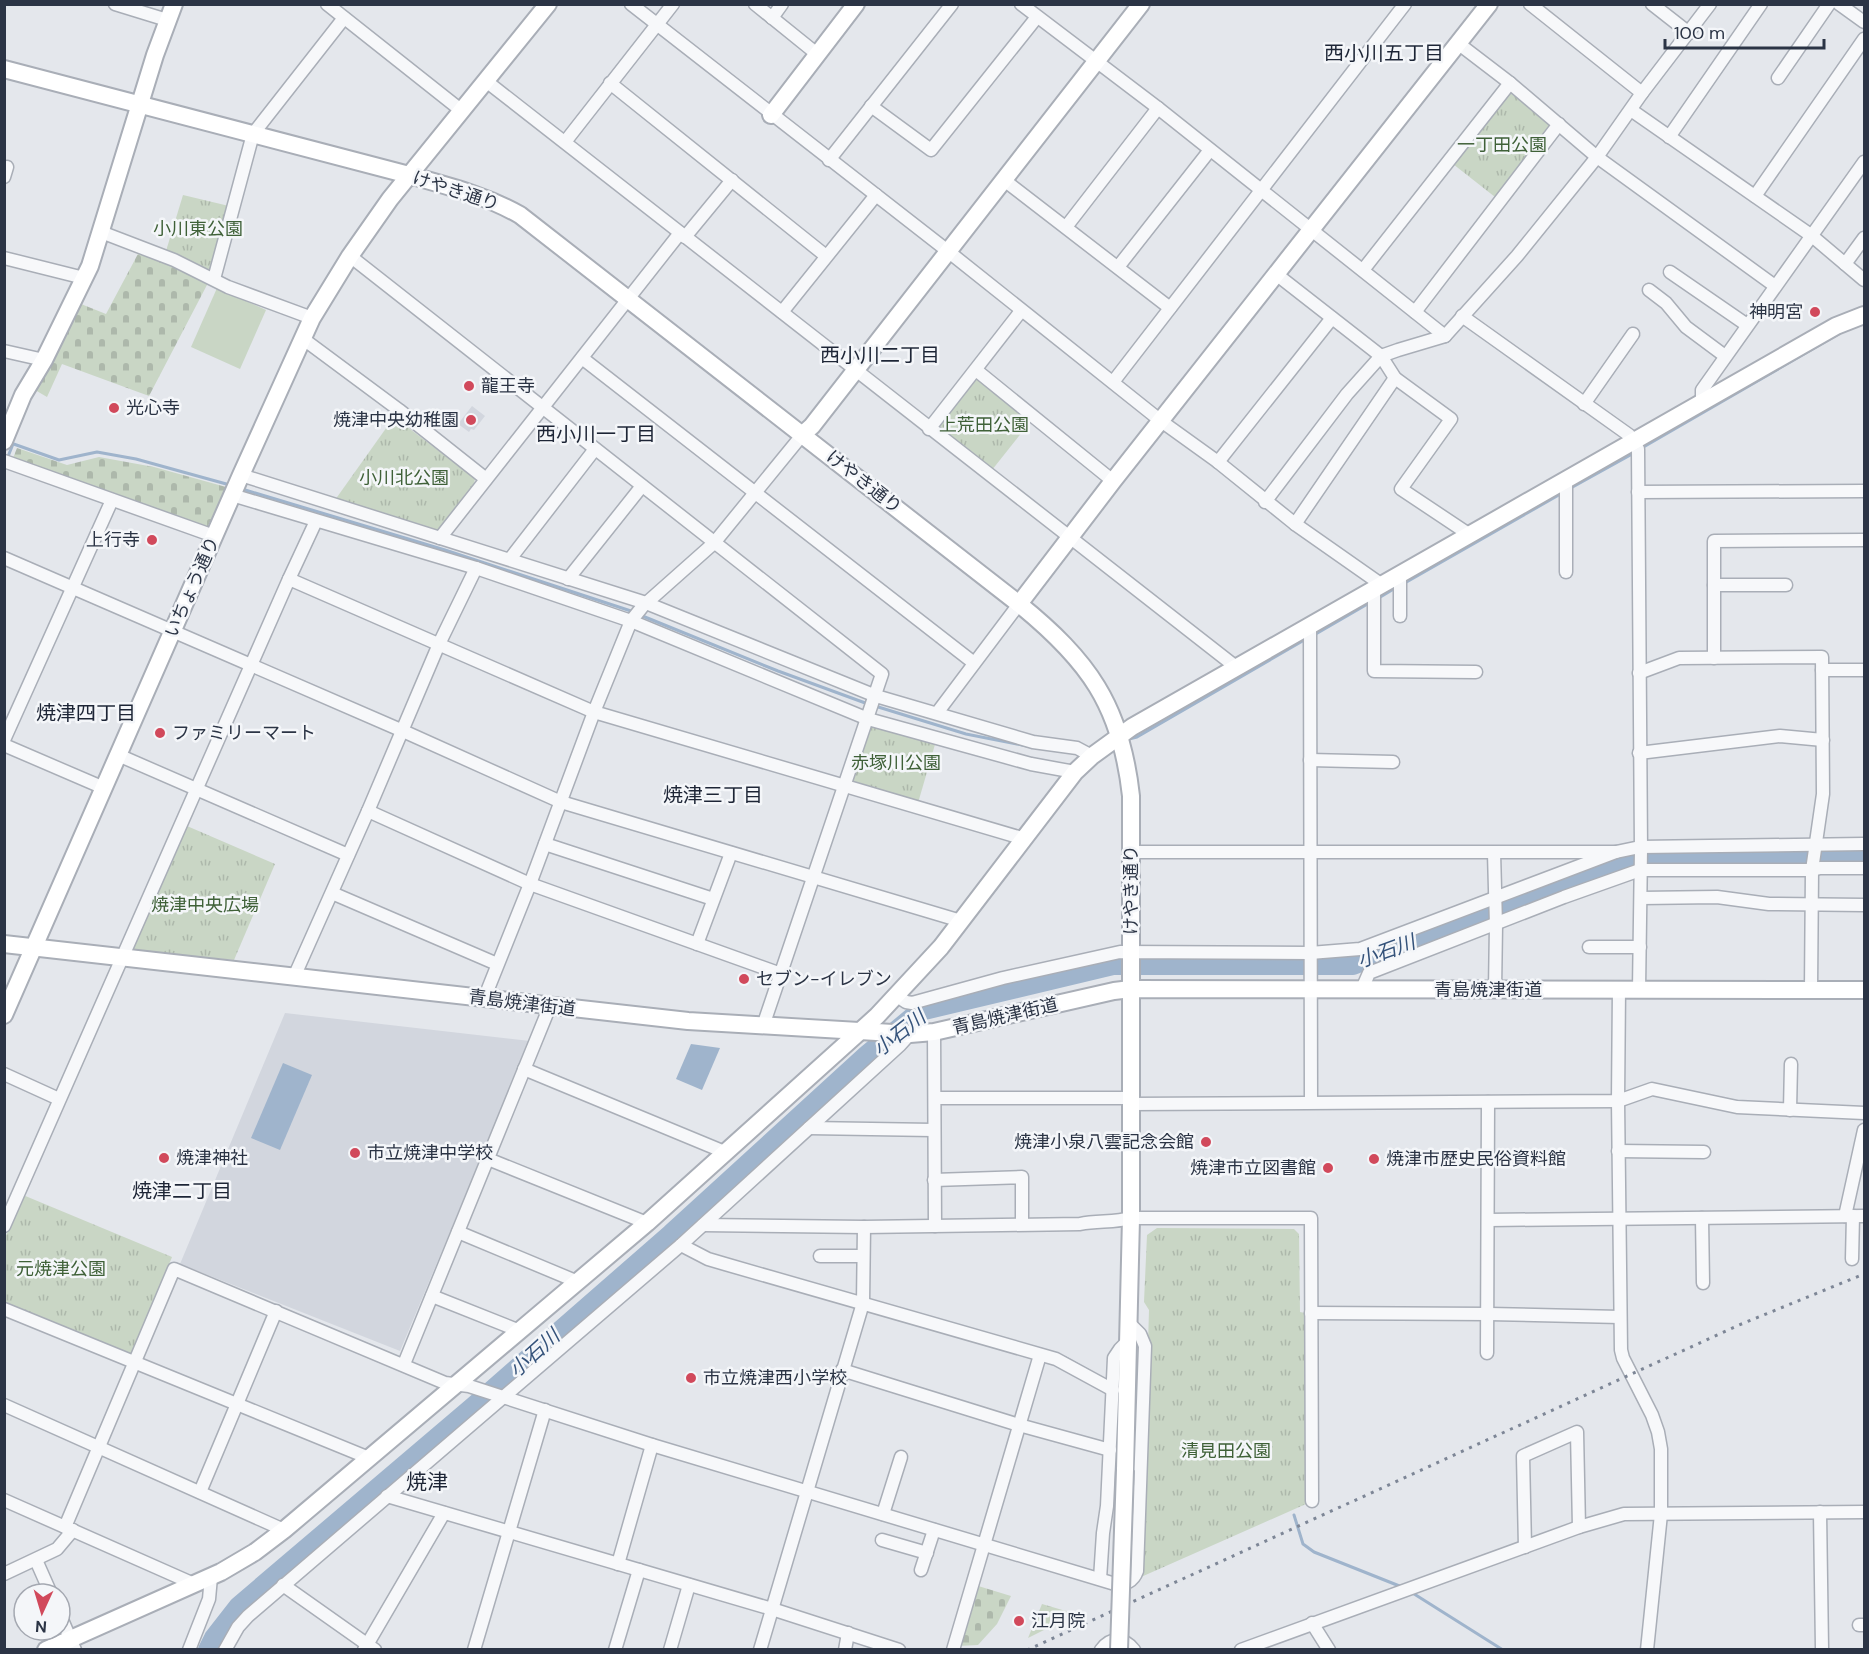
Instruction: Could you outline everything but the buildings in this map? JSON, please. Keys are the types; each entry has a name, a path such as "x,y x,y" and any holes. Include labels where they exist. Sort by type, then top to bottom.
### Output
{"street":[{"path":"6,436 23,395 44,360 90,266 139,105 171,12 115,4"},
{"path":"327,4 462,111"},
{"name":"いちょう通り","path":"4,1015 312,318 350,256 390,199 548,4"},
{"path":"631,4 1161,421 1218,462 1378,587"},
{"path":"565,142 673,4"},
{"path":"755,4 817,54"},
{"path":"772,18 782,4"},
{"path":"771,115 856,4"},
{"path":"828,160 952,4"},
{"path":"1021,4 1158,108 1445,336"},
{"path":"484,999 632,619 645,604 714,543 949,252 1141,4"},
{"path":"1113,382 1405,4"},
{"path":"937,713 1113,481 1489,4"},
{"path":"1530,4 1642,93"},
{"path":"1652,4 1689,33"},
{"path":"1265,501 1347,394 1382,356 1445,336 1517,256 1597,157 1642,93 1710,4"},
{"path":"1669,136 1761,4"},
{"path":"1778,78 1829,4"},
{"path":"1839,4 1864,22"},
{"path":"871,106 931,150 1037,17"},
{"path":"214,279 253,134 344,18"},
{"path":"1755,196 1864,39"},
{"path":"1459,44 1510,83 1597,157 1775,286"},
{"name":"けやき通り","path":"4,69 409,175 468,192 504,206 520,215 629,298 1019,604 1053,632 1078,658 1093,678 1105,700 1119,736 1131,796 1131,1218 1119,1650"},
{"path":"486,81 928,429 1236,667"},
{"path":"610,83 826,256"},
{"path":"1363,270 1510,83"},
{"path":"1066,227 1158,108"},
{"path":"1631,110 1812,236 1864,280"},
{"path":"1415,312 1559,124"},
{"path":"1118,267 1210,150"},
{"path":"1702,403 1702,390 1864,162"},
{"path":"440,538 629,298 732,180"},
{"path":"1004,180 1170,308"},
{"path":"782,312 876,195"},
{"path":"101,232 174,260 228,286 312,318"},
{"path":"1845,264 1864,238"},
{"path":"350,256 882,674 870,716 763,1026"},
{"path":"4,258 84,278"},
{"path":"1670,272 1747,325"},
{"path":"1276,274 1382,356 1395,378 1451,419 1401,489 1470,535"},
{"path":"1649,290 1666,303 1686,327 1725,356"},
{"path":"928,429 1021,311"},
{"path":"46,1650 73,1644 211,1577 255,1552 647,1224 860,1032 919,974 1076,772 1092,756 1119,736 1236,667 1836,326 1864,315"},
{"path":"1462,316 1629,435 1639,454 1641,898 1639,989"},
{"path":"1218,462 1332,318"},
{"path":"1584,404 1633,334"},
{"path":"302,338 399,410 486,479"},
{"path":"4,351 44,360"},
{"path":"582,358 974,663"},
{"path":"976,370 1113,481"},
{"path":"1295,524 1395,378"},
{"path":"510,558 595,449"},
{"path":"4,460 214,536"},
{"path":"1566,480 1566,572"},
{"path":"237,485 316,521 476,568 632,619 870,716 1031,764 1076,772"},
{"path":"237,485 510,558 645,604 876,698 937,713 1033,742 1077,748 1092,756"},
{"path":"568,579 642,486"},
{"path":"1638,492 1864,491"},
{"path":"4,740 112,500"},
{"path":"4,1226 316,521"},
{"path":"1714,658 1714,541 1864,540"},
{"path":"4,558 561,802 961,921"},
{"path":"294,977 368,812 438,644 476,568"},
{"path":"1400,574 1400,616"},
{"path":"289,579 594,712 1025,839"},
{"path":"1714,585 1786,585"},
{"path":"1378,587 1374,671 1476,672"},
{"path":"1310,625 1311,1102"},
{"path":"1639,673 1679,658 1822,657 1823,794 1812,870 1811,990"},
{"path":"1822,670 1864,670"},
{"path":"1640,753 1780,736 1823,740"},
{"path":"4,745 104,788"},
{"path":"118,755 348,855"},
{"path":"1310,760 1393,762"},
{"path":"368,812 530,884 781,974"},
{"path":"545,844 714,899"},
{"path":"1131,852 1616,852 1640,849 1864,844"},
{"path":"897,996 912,1003 939,994 1120,952 1131,954 1310,953 1360,950 1616,852"},
{"path":"697,944 731,853"},
{"path":"1494,853 1495,990"},
{"path":"1362,989 1369,973 1640,870 1864,868"},
{"path":"332,893 497,964"},
{"path":"1641,898 1717,897 1769,904 1864,905"},
{"name":"青島焼津街道","path":"4,944 688,1022 910,1034 934,1032 1114,991 1131,982 1310,982 1362,989 1864,990"},
{"path":"1589,947 1640,947"},
{"path":"1619,989 1618,1151 1621,1219 1620,1317 1623,1358 1658,1432 1661,1449 1661,1514 1647,1650"},
{"path":"404,1364 550,1006"},
{"path":"934,1032 935,1226"},
{"path":"225,1650 238,1627 248,1616 703,1226 910,1034"},
{"path":"1790,1110 1791,1064"},
{"path":"524,1069 727,1153"},
{"path":"4,1074 59,1099"},
{"path":"934,1098 1301,1104 1311,1102 1618,1101 1652,1089 1737,1107 1864,1113"},
{"path":"1487,1353 1489,1314 1488,1102"},
{"path":"809,1128 933,1130"},
{"path":"1852,1259 1854,1216 1864,1130"},
{"path":"1618,1151 1704,1152"},
{"path":"488,1159 647,1224"},
{"path":"934,1180 1022,1178 1022,1224"},
{"path":"1489,1220 1854,1216"},
{"path":"703,1226 864,1227 1080,1224 1119,1222 1131,1218 1311,1218 1312,1501"},
{"path":"1702,1218 1703,1283"},
{"path":"760,1650 863,1300 864,1227"},
{"path":"458,1232 578,1282"},
{"path":"683,1243 708,1259 863,1300 1056,1359 1113,1390"},
{"path":"820,1256 863,1256"},
{"path":"4,1574 57,1549 69,1528 98,1446 174,1269 445,1383 475,1388 652,1445 1115,1584 1124,1584 1135,1577 1137,1571 1145,1346 1140,1334 1129,1332 1114,1358 1107,1506 1100,1579"},
{"path":"432,1296 520,1331"},
{"path":"4,1309 369,1458"},
{"path":"200,1492 276,1311"},
{"path":"1311,1313 1620,1317"},
{"path":"953,1650 1040,1354"},
{"path":"842,1370 1019,1425 1110,1450"},
{"path":"4,1405 284,1530"},
{"path":"474,1650 545,1410"},
{"path":"1525,1547 1523,1456 1577,1432 1579,1527"},
{"path":"618,1564 652,1445"},
{"path":"883,1514 901,1457"},
{"path":"387,1496 899,1650"},
{"path":"4,1500 194,1584"},
{"path":"1820,1512 1822,1648"},
{"path":"1241,1650 1579,1527 1624,1514 1864,1512"},
{"path":"283,1585 369,1648 444,1513"},
{"path":"921,1570 934,1530"},
{"path":"882,1540 927,1553"},
{"path":"36,1560 46,1582"},
{"path":"615,1650 639,1570"},
{"path":"189,1650 209,1599 211,1577"},
{"path":"669,1650 689,1585"},
{"path":"1312,1623 1329,1650"},
{"path":"845,1650 848,1633"},
{"path":"1101,1650 1107,1641 1115,1640 1123,1641 1134,1650"}],"shaded area":[{"name":"焼津中央幼稚園","path":"472,406 485,416 474,430 471,429 469,432 458,424"},
{"name":"市立焼津中学校","path":"285,1013 530,1041 400,1351 180,1264"}],"green space":[{"name":"一丁田公園","path":"1509,92 1552,125 1495,197 1453,164"},
{"name":"小川東公園","path":"183,195 229,206 210,270 166,251"},
{"path":"139,252 208,283 149,396 62,364 47,397 35,390 81,304 106,314"},
{"path":"217,288 266,310 240,369 191,347"},
{"name":"上荒田公園","path":"977,379 1031,421 992,470 938,428"},
{"name":"小川北公園","path":"394,417 475,478 474,485 440,530 435,533 335,500"},
{"path":"17,448 67,465 99,457 154,467 226,487 208,526 204,528 13,458"},
{"name":"赤塚川公園","path":"875,725 936,741 918,803 854,784 852,781 870,726"},
{"name":"焼津中央広場","path":"187,826 275,864 234,960 133,950"},
{"name":"元焼津公園","path":"23,1195 172,1257 132,1356 5,1305 5,1238"},
{"name":"清見田公園","path":"1157,1228 1294,1229 1299,1234 1300,1312 1305,1313 1306,1504 1141,1577 1149,1310 1144,1302 1147,1235"},
{"path":"975,1585 1011,1596 997,1624 978,1645 958,1646"},
{"path":"1042,1604 1076,1614 1028,1638"}],"water":[{"path":"691,1044 720,1048 702,1090 676,1079"},
{"path":"283,1063 312,1075 280,1150 251,1138"}],"waterway":[{"path":"1640,449 1842,332"},
{"path":"8,442 59,460 97,452 136,459 230,485"},
{"path":"7,459 13,444"},
{"path":"1569,489 1634,453"},
{"path":"242,489 445,550 634,612"},
{"path":"1403,584 1564,492"},
{"path":"1377,599 1397,587"},
{"path":"1314,635 1371,602"},
{"path":"640,615 778,671 868,704"},
{"path":"1129,739 1137,737 1306,639"},
{"path":"875,706 966,734 1027,746"},
{"name":"小石川","path":"208,1650 214,1638 239,1606 671,1234 867,1055 920,1011 1113,965 1353,965 1623,859 1864,855"},
{"path":"671,1234 682,1240"},
{"path":"1066,1358 1093,1373"},
{"path":"1294,1515 1303,1544 1314,1552 1402,1587"},
{"path":"1411,1592 1503,1650"}],"railway":[{"path":"1027,1650 1739,1325 1864,1274"}],"place":[{"name":"神明宮","path":"1815,312"},
{"name":"龍王寺","path":"469,386"},
{"name":"光心寺","path":"114,408"},
{"name":"焼津中央幼稚園","path":"471,420"},
{"name":"上行寺","path":"152,540"},
{"name":"ファミリーマート","path":"160,733"},
{"name":"セブン-イレブン","path":"744,979"},
{"name":"焼津小泉八雲記念会館","path":"1206,1142"},
{"name":"市立焼津中学校","path":"355,1153"},
{"name":"焼津神社","path":"164,1158"},
{"name":"焼津市歴史民俗資料館","path":"1374,1159"},
{"name":"焼津市立図書館","path":"1328,1168"},
{"name":"市立焼津西小学校","path":"691,1378"},
{"name":"江月院","path":"1019,1621"}],"district":[{"name":"西小川五丁目","path":"1384,53"},
{"name":"西小川二丁目","path":"880,355"},
{"name":"西小川一丁目","path":"596,434"},
{"name":"焼津四丁目","path":"86,713"},
{"name":"焼津三丁目","path":"713,795"},
{"name":"焼津二丁目","path":"182,1191"},
{"name":"焼津","path":"427,1482"}]}
